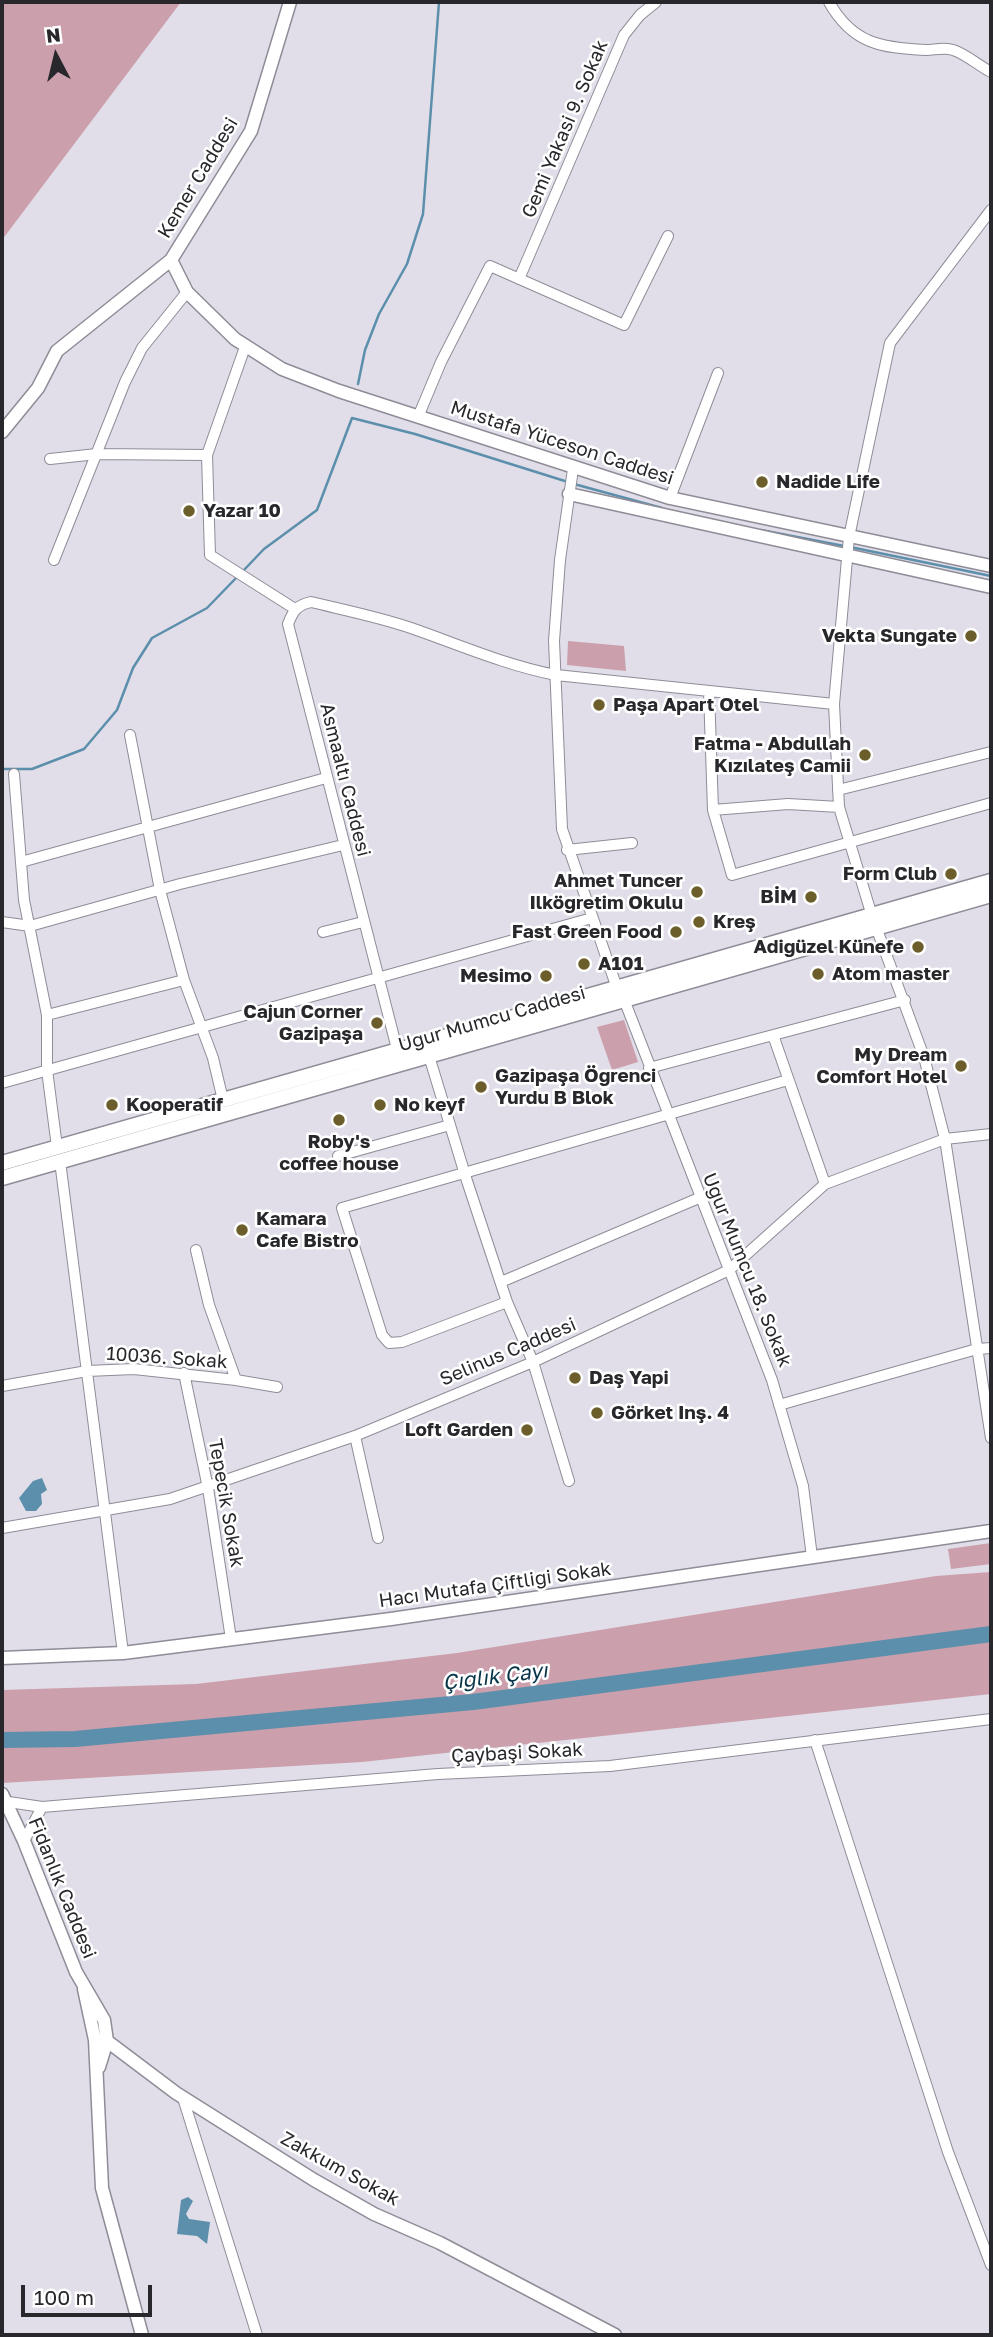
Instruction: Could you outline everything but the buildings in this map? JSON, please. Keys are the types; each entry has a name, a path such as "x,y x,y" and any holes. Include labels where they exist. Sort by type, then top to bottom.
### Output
{"main road":[{"name":"Uğur Mumcu Caddesi","path":"2,1163 58,1154 625,1002 875,922 991,881"},
{"name":"Uğur Mumcu Caddesi","path":"2,1178 58,1154 223,1100 397,1049 617,988 991,895"}],"street":[{"name":"Kemer Caddesi","path":"2,432 38,388 57,351 171,260 251,131 290,2"},
{"name":"Gemi Yakasi 9. Sokak","path":"519,279 624,35 640,15 656,2"},
{"path":"829,2 841,24 853,35 869,42 908,49 952,49 991,72"},
{"path":"991,210 890,343 848,546 834,704 839,807 875,922 905,1000 945,1139 991,1438"},
{"path":"418,417 441,362 490,266 624,325 668,236"},
{"name":"Mustafa Yüceson Caddesi","path":"171,260 187,292 245,347 282,369 418,417 670,498 991,587"},
{"path":"54,560 125,382 142,348 187,292"},
{"path":"245,347 207,455 210,555 295,609 311,602 411,628 463,649 526,669 556,675 834,704"},
{"path":"670,498 718,373"},
{"path":"50,459 97,454 207,455"},
{"path":"573,468 554,641 562,829 617,988"},
{"name":"Mustafa Yüceson Caddesi","path":"569,491 848,546 991,565"},
{"name":"Asmaaltı Caddesi","path":"295,609 288,624 397,1049"},
{"path":"709,691 713,810 732,875 991,803"},
{"path":"130,735 160,890 184,980 213,1058 223,1100"},
{"path":"838,790 991,752"},
{"path":"14,774 21,862 47,1015 47,1070 123,1653"},
{"path":"21,862 326,778"},
{"path":"713,810 788,804 839,807"},
{"path":"568,850 632,843"},
{"path":"2,922 30,926 160,890 343,845"},
{"path":"2,1083 592,918"},
{"path":"323,932 363,922"},
{"path":"47,1015 184,980"},
{"path":"649,1068 905,1000"},
{"name":"Uğur Mumcu 18. Sokak","path":"625,1002 779,1405 803,1486 812,1557"},
{"path":"773,1035 825,1184"},
{"path":"429,1056 465,1175 507,1302 533,1362 569,1481"},
{"path":"507,1302 397,1343 389,1343 383,1335 342,1208 465,1175 788,1080"},
{"path":"338,1156 450,1125"},
{"name":"Selinus Caddesi","path":"2,1528 105,1508 170,1499 208,1489 355,1436 533,1362 729,1270 825,1184 945,1139 991,1134"},
{"path":"501,1282 699,1198"},
{"name":"10036. Sokak","path":"2,1386 87,1371 134,1369 236,1380 209,1305 196,1250"},
{"path":"779,1405 978,1349 991,1348"},
{"name":"Tepecik Sokak","path":"184,1373 208,1489 230,1639"},
{"path":"236,1380 277,1387"},
{"path":"355,1436 378,1538"},
{"name":"Hacı Mutafa Çiftliği Sokak","path":"2,1658 123,1653 591,1592 991,1531"},
{"name":"Çaybaşi Sokak","path":"3,1799 42,1807 438,1774 610,1766 991,1718"},
{"path":"815,1740 948,2152 991,2265"},
{"name":"Fidanlık Caddesi","path":"3,1799 24,1841 84,1989 104,2020 101,2040"},
{"path":"24,1841 42,1807"},
{"path":"101,2040 97,2072 102,2188 142,2335"},
{"name":"Zakkum Sokak","path":"101,2040 183,2098 374,2214 440,2243 615,2335"},
{"path":"183,2098 257,2335"}],"shaded area":[{"path":"2,2 181,2 2,240"},
{"path":"568,641 624,646 626,671 567,665"},
{"path":"624,1020 638,1062 612,1070 597,1027"},
{"path":"991,1543 991,1564 951,1569 948,1549"},
{"path":"991,1572 991,1694 362,1762 2,1783 2,1690 196,1684 457,1653 936,1576"}],"water":[{"path":"42,1478 47,1490 41,1494 42,1504 36,1511 26,1511 19,1498 33,1481"},
{"path":"188,2197 193,2201 186,2214 189,2219 210,2222 207,2244 197,2236 177,2234 181,2200"}],"waterway":[{"path":"358,384 365,350 379,314 407,264 423,214 439,2"},
{"path":"243,571 264,549 317,510 352,418 415,434 568,482"},
{"path":"574,484 662,508"},
{"path":"761,530 844,546"},
{"path":"850,547 991,576"},
{"path":"2,769 32,769 84,749 117,710 133,668 152,638 207,608 238,576"},
{"name":"Çığlık Çayı","path":"2,1740 75,1739 473,1702 991,1634"}],"place":[{"name":"Nadide Life","path":"762,482"},
{"name":"Yazar 10","path":"189,511"},
{"name":"Vekta Sungate","path":"971,636"},
{"name":"Paşa Apart Otel","path":"599,705"},
{"name":"Fatma - Abdullah Kızılateş Camii","path":"865,755"},
{"name":"Form Club","path":"951,874"},
{"name":"Ahmet Tuncer Ilköğretim Okulu","path":"697,892"},
{"name":"BİM","path":"811,897"},
{"name":"Kreş","path":"699,922"},
{"name":"Fast Green Food","path":"676,932"},
{"name":"Adigüzel Künefe","path":"918,947"},
{"name":"A101","path":"584,964"},
{"name":"Atom master","path":"818,974"},
{"name":"Mesimo","path":"546,976"},
{"name":"Cajun Corner Gazipaşa","path":"377,1023"},
{"name":"My Dream Comfort Hotel","path":"961,1066"},
{"name":"Gazipaşa Öğrenci Yurdu B Blok","path":"481,1087"},
{"name":"Kooperatif","path":"112,1105"},
{"name":"No keyf","path":"380,1105"},
{"name":"Roby's coffee house","path":"339,1120"},
{"name":"Kamara Cafe Bistro","path":"242,1230"},
{"name":"Daş Yapi","path":"575,1378"},
{"name":"Görket Inş. 4","path":"597,1413"},
{"name":"Loft Garden","path":"527,1430"}]}
